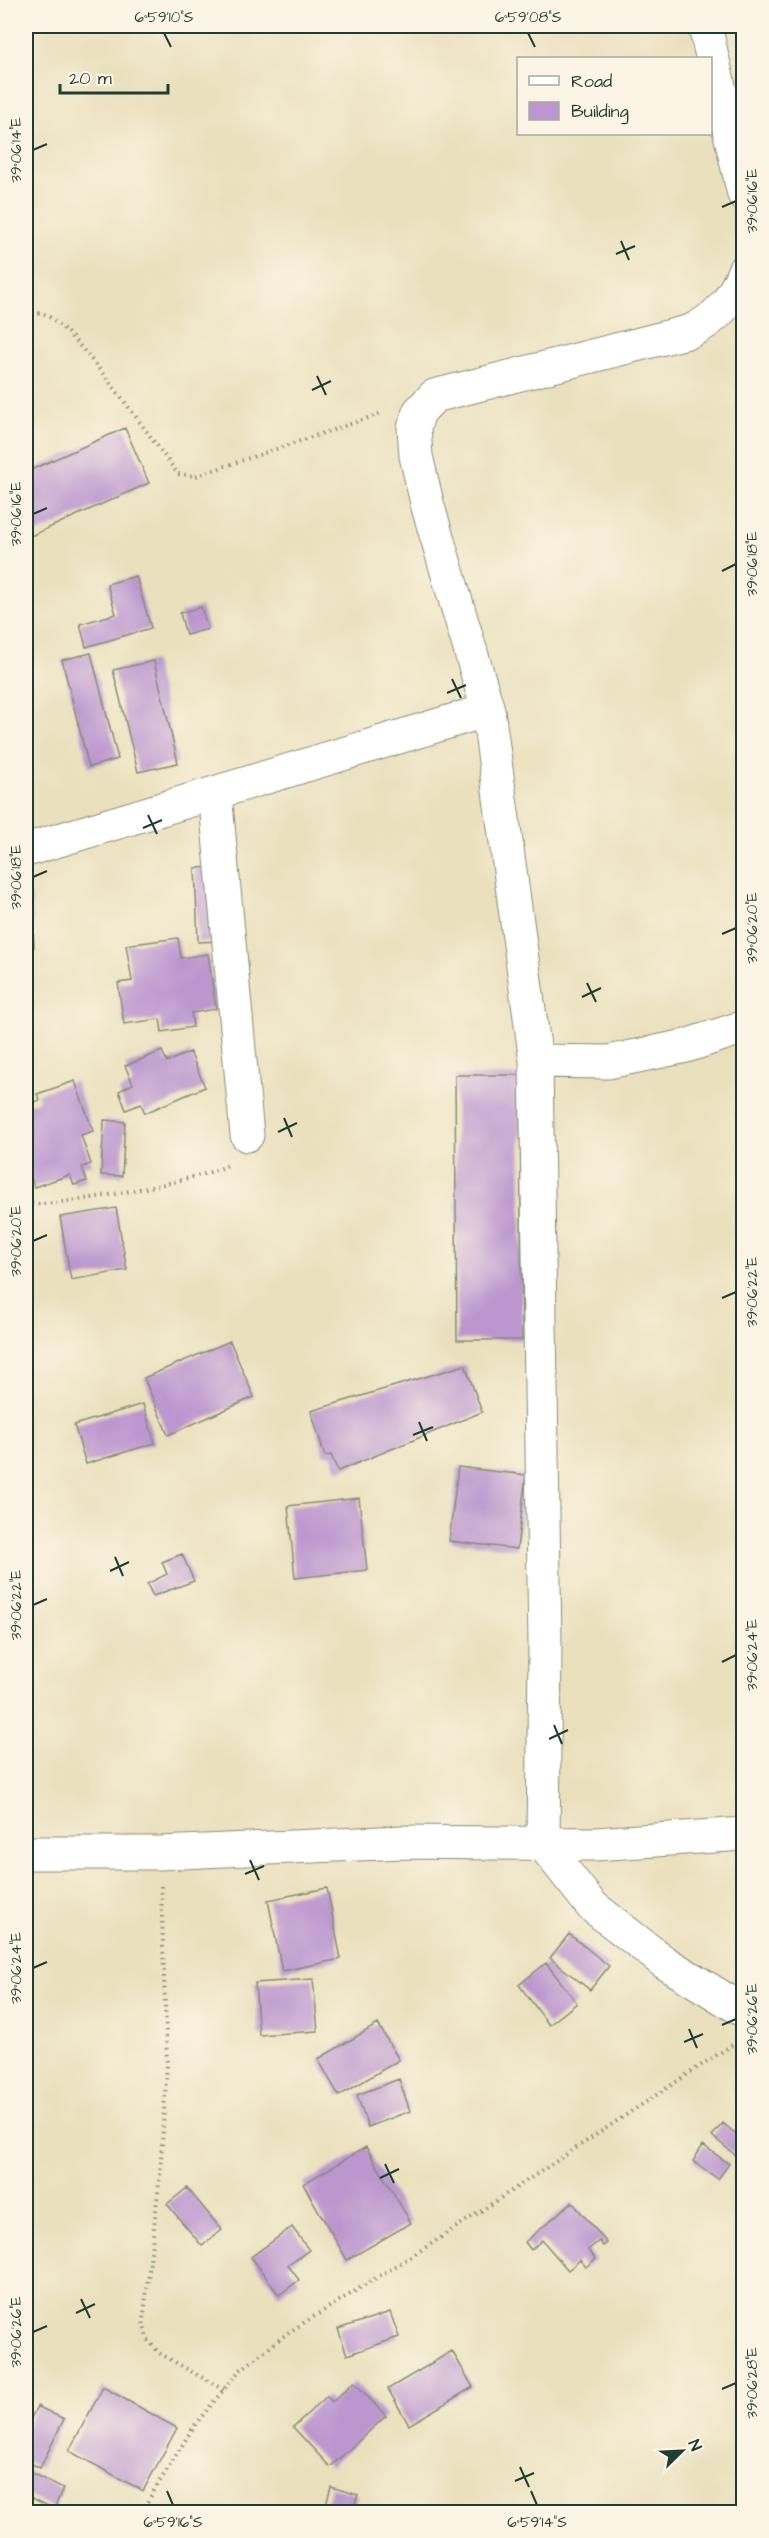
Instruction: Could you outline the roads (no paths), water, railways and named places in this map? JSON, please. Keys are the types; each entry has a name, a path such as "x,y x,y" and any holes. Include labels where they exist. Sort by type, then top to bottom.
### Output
{"street":[{"path":"705,26 744,194"},
{"path":"744,271 738,285 722,309 710,321 691,331 434,396 419,412 414,428 416,456 428,507 488,710 536,1061 545,1645 543,1844 592,1906 664,1962 744,2012"},
{"path":"26,850 488,710"},
{"path":"215,793 247,1135"},
{"path":"536,1061 608,1062 686,1046 744,1027"},
{"path":"26,1853 160,1853 403,1842 595,1844 744,1834"}]}
